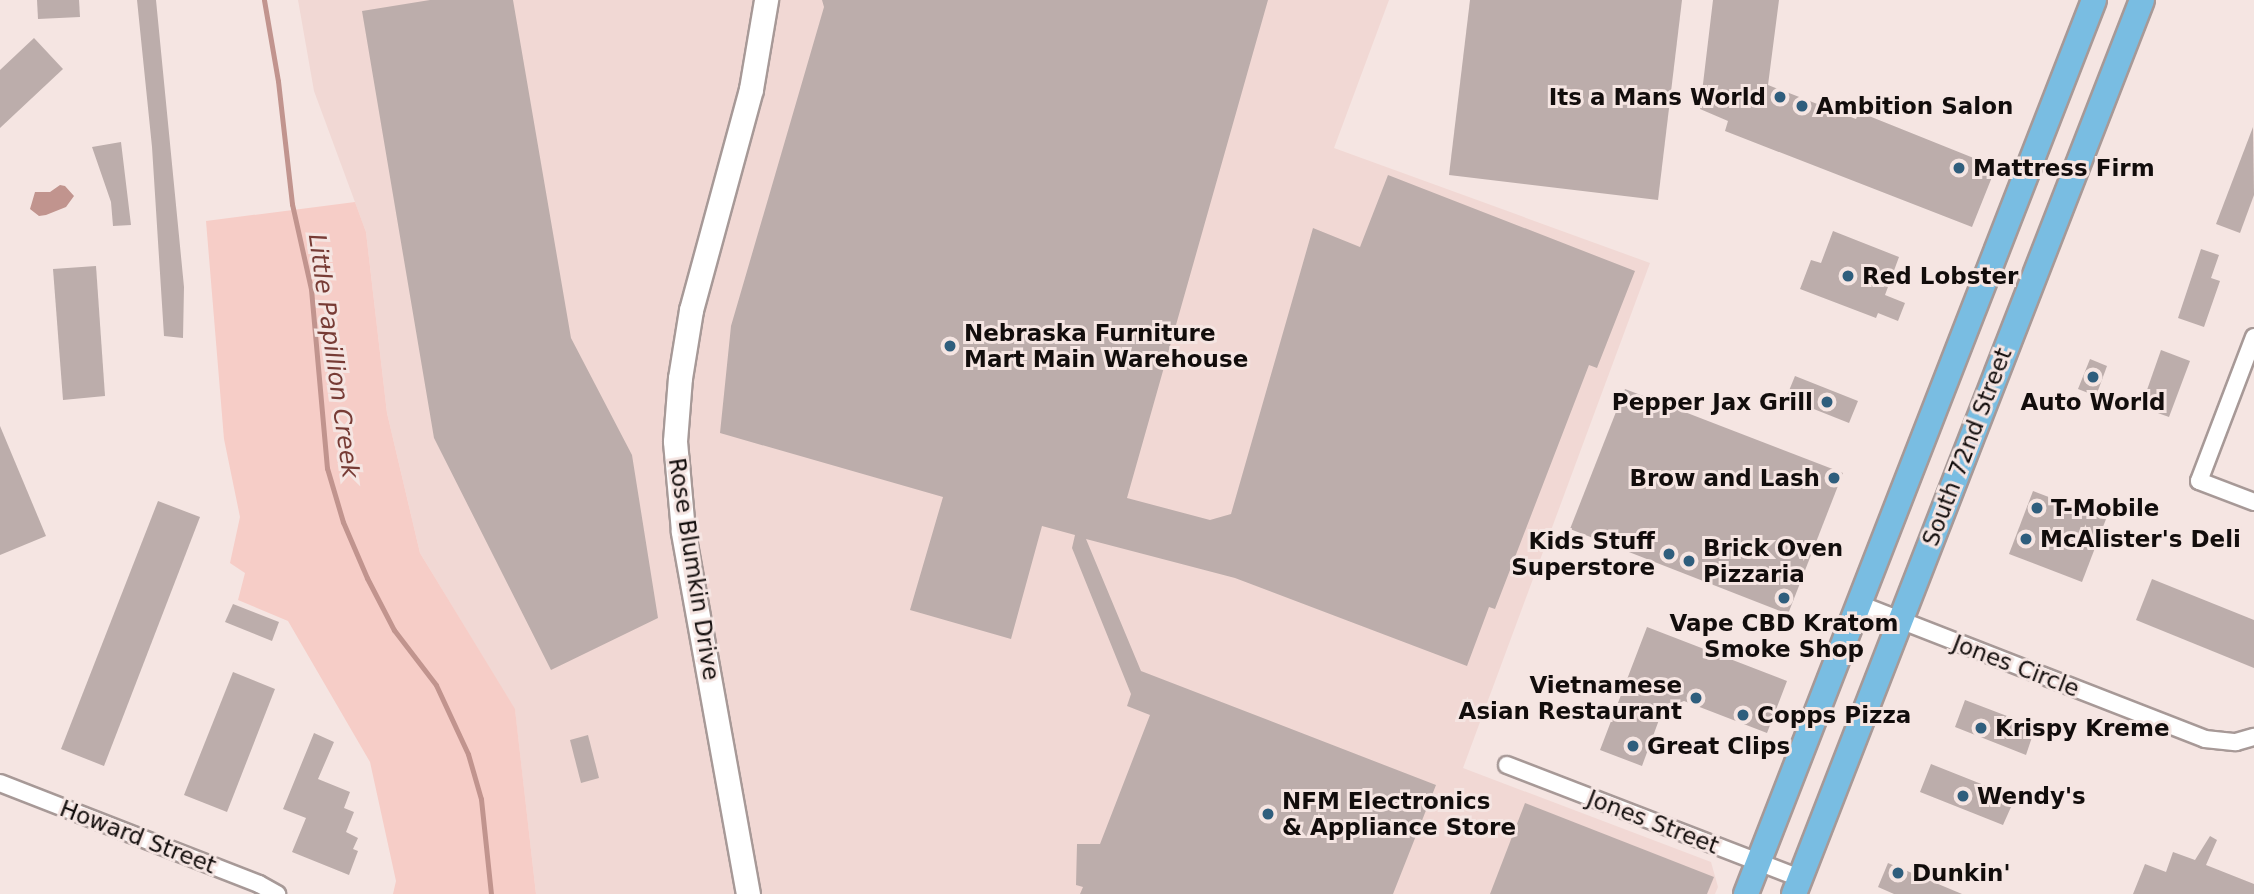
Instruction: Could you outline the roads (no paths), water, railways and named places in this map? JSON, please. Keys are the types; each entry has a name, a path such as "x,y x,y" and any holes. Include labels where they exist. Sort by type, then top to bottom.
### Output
{"main road":[{"name":"Rose Blumkin Drive","path":"748,894 683,531 675,441 680,378 691,310 751,89 766,0"},
{"name":"South 72nd Street","path":"1746,894 2094,0"},
{"name":"South 72nd Street","path":"1797,886 2143,0"}],"street":[{"path":"2254,337 2199,481 2254,502"},
{"name":"Jones Circle","path":"1858,604 2205,739 2236,742 2254,737"},
{"name":"Jones Street","path":"1507,765 1759,862 1797,886"},
{"name":"Howard Street","path":"0,783 259,884 276,894"}],"waterway":[{"name":"Little Papillion Creek","path":"264,0 278,81 292,204 311,289 327,468 343,522 367,578 394,630 436,685 468,754 481,799 491,894"}],"place":[{"name":"Its a Mans World","path":"1780,97"},
{"name":"Ambition Salon","path":"1802,106"},
{"name":"Mattress Firm","path":"1959,168"},
{"name":"Red Lobster","path":"1848,276"},
{"name":"Nebraska Furniture Mart Main Warehouse","path":"950,346"},
{"name":"Auto World","path":"2093,377"},
{"name":"Pepper Jax Grill","path":"1827,402"},
{"name":"Brow and Lash","path":"1834,478"},
{"name":"T-Mobile","path":"2037,508"},
{"name":"McAlister's Deli","path":"2026,539"},
{"name":"Kids Stuff Superstore","path":"1669,554"},
{"name":"Brick Oven Pizzaria","path":"1689,561"},
{"name":"Vape CBD Kratom Smoke Shop","path":"1784,598"},
{"name":"Vietnamese Asian Restaurant","path":"1696,698"},
{"name":"Copps Pizza","path":"1743,715"},
{"name":"Krispy Kreme","path":"1981,728"},
{"name":"Great Clips","path":"1633,746"},
{"name":"Wendy's","path":"1963,796"},
{"name":"NFM Electronics & Appliance Store","path":"1268,814"},
{"name":"Dunkin'","path":"1898,873"}]}
